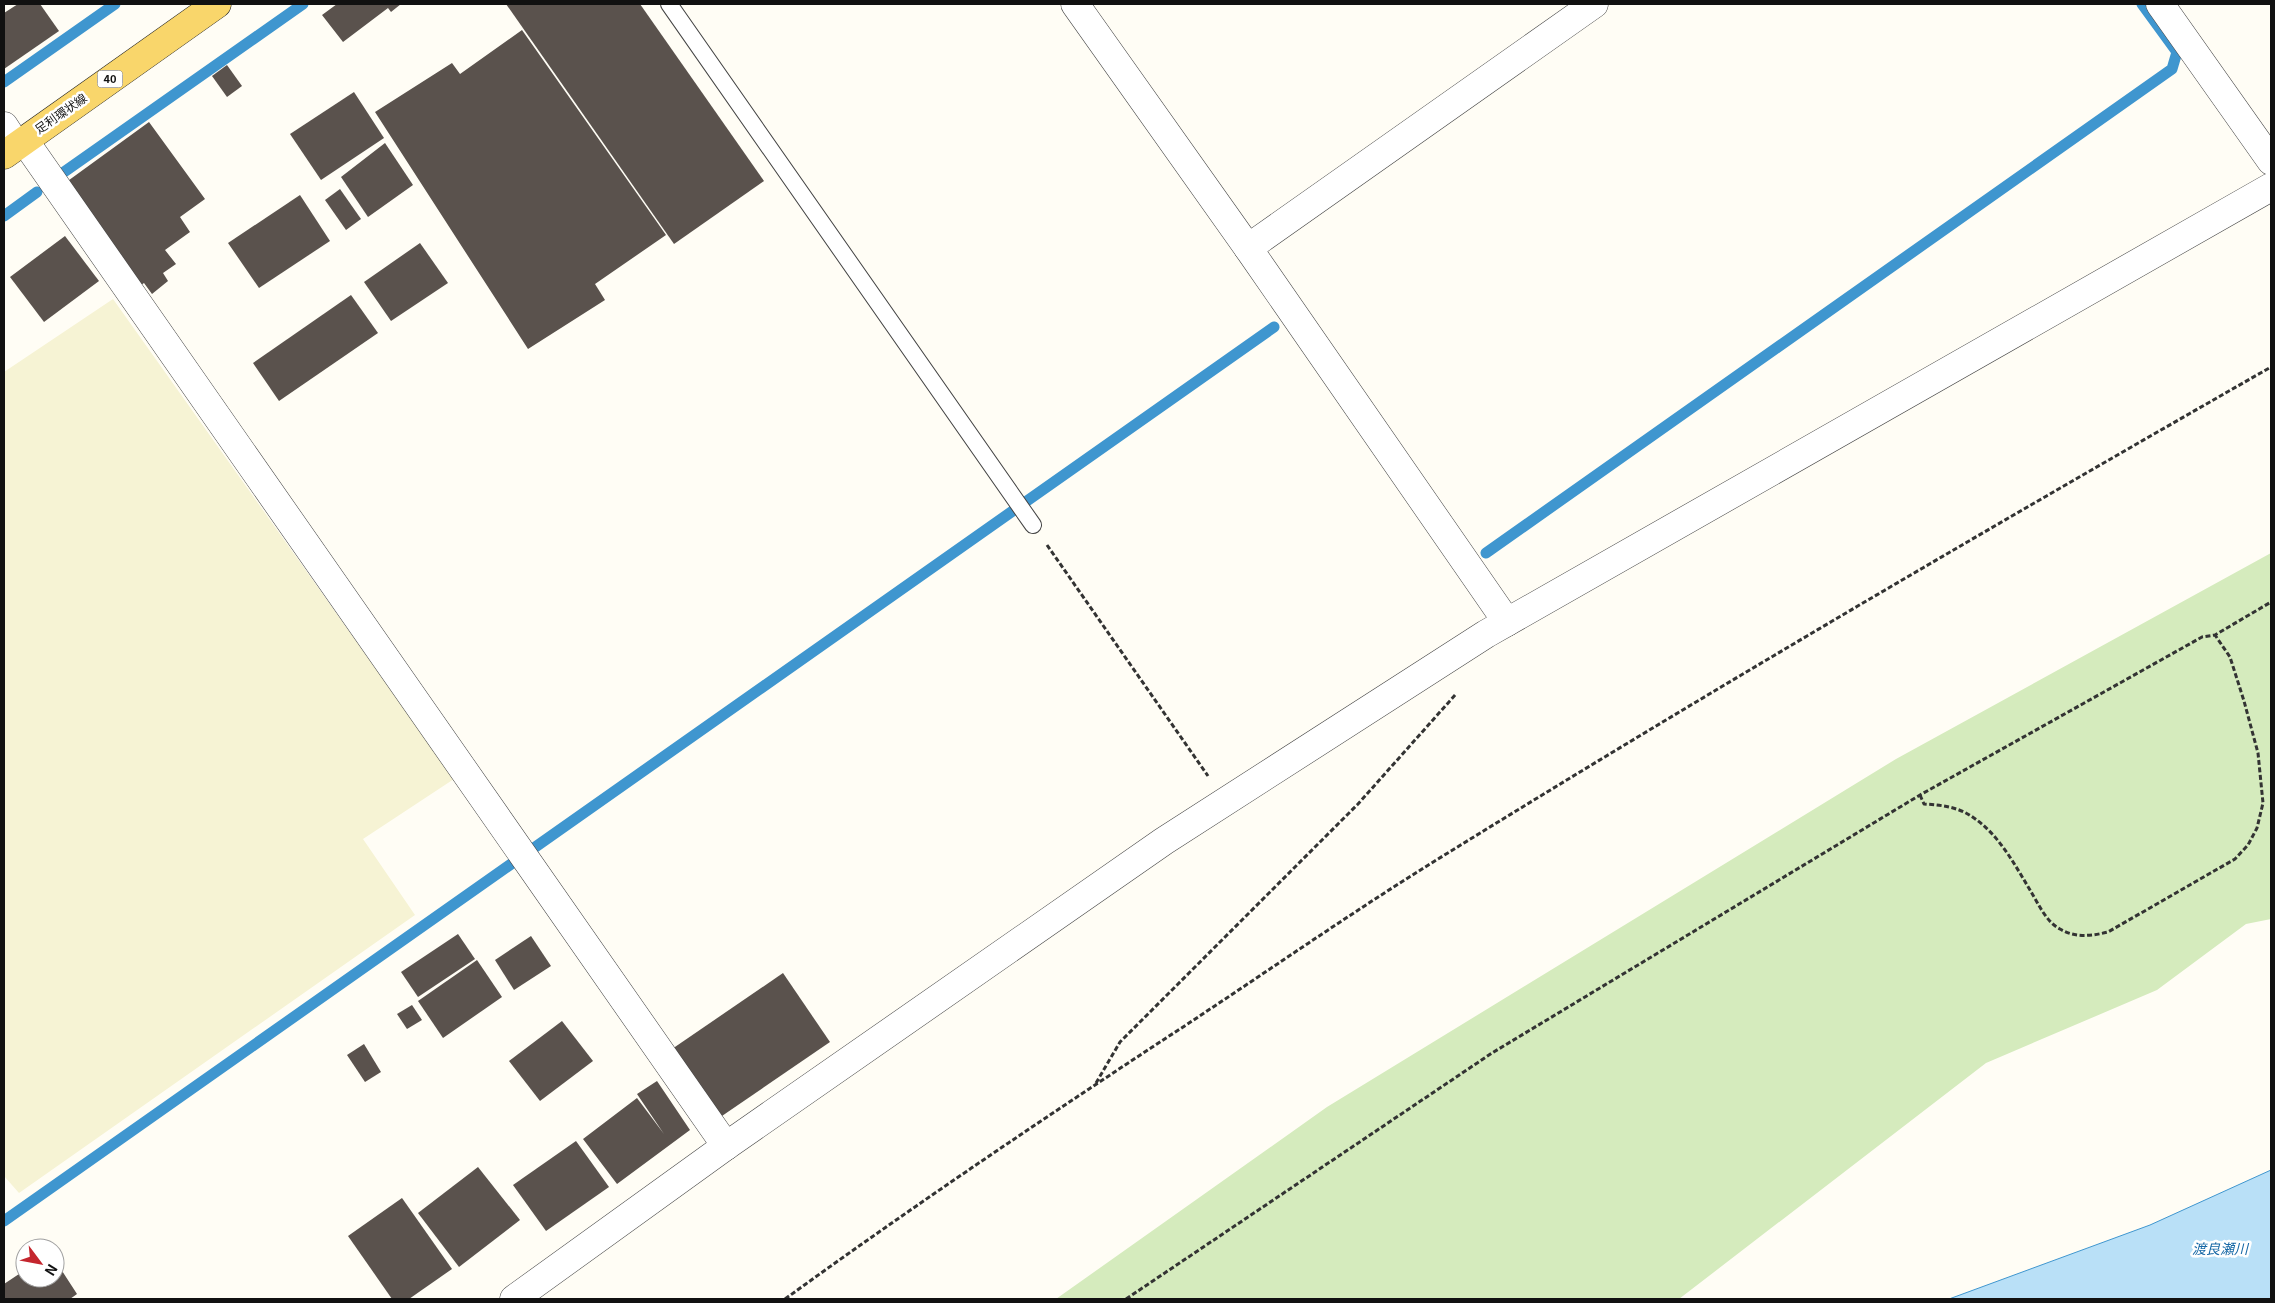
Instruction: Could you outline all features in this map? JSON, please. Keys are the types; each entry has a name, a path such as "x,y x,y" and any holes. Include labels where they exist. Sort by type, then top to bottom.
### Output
{"main road":[{"name":"足利環状線","path":"12,142 217,4"}],"street":[{"path":"1075,4 1248,248 1507,622"},
{"path":"1248,248 1594,4"},
{"path":"2160,4 2271,161"},
{"path":"12,142 726,1146"},
{"path":"514,1299 726,1146 1164,841 1507,622 2271,187"}],"lane":[{"path":"669,4 1033,525"}],"path":[{"path":"785,1299 1096,1083 1456,848 1773,657 2271,366"},
{"path":"1033,525 1226,801"},
{"path":"1126,1299 1492,1053 1920,795 2202,637 2215,635 2271,602"},
{"path":"1920,795 1924,804 1949,806 1974,818 1997,840 2044,914 2059,929 2076,935 2094,936 2108,932 2235,859 2248,845 2257,828 2263,803 2258,753 2230,657 2215,635"},
{"path":"1096,1083 1120,1042 1358,804 1460,690"}],"shaded area":[{"path":"113,299 454,779 363,839 415,915 19,1193 4,1176 4,372"}],"green space":[{"path":"2271,553 2271,919 2246,924 2157,990 1986,1063 1679,1299 1056,1299 1327,1107 1896,759"}],"water":[{"name":"渡良瀬川","path":"2271,1170 2271,1299 1949,1299 2150,1225"}],"building":[{"path":"18,4 40,4 59,31 4,69 4,13"},
{"path":"337,4 401,4 391,12 388,8 343,42 322,15"},
{"path":"506,4 640,4 764,181 674,244"},
{"path":"522,30 666,235 595,284 605,300 528,349 375,112 452,63 460,74"},
{"path":"227,65 242,86 227,97 212,76"},
{"path":"354,92 384,138 321,180 290,134"},
{"path":"149,122 205,199 180,217 190,232 165,250 176,264 163,273 168,281 152,294 144,283 135,289 65,183"},
{"path":"385,143 413,185 368,217 341,177"},
{"path":"340,189 361,219 346,230 325,200"},
{"path":"300,195 330,241 259,288 228,243"},
{"path":"65,236 99,281 44,322 10,277"},
{"path":"420,243 448,283 391,321 364,282"},
{"path":"351,295 378,333 279,401 253,363"},
{"path":"458,934 475,959 418,997 401,972"},
{"path":"531,936 551,966 514,990 495,960"},
{"path":"477,960 502,997 443,1038 418,1001"},
{"path":"783,973 830,1042 719,1118 672,1049"},
{"path":"412,1005 422,1020 407,1029 397,1014"},
{"path":"562,1021 593,1061 540,1101 509,1061"},
{"path":"364,1044 381,1072 365,1082 347,1055"},
{"path":"657,1081 690,1130 617,1184 583,1139 637,1098 664,1134 637,1094"},
{"path":"576,1141 609,1187 546,1231 513,1185"},
{"path":"478,1167 520,1220 459,1267 418,1213"},
{"path":"402,1198 452,1269 409,1299 392,1299 348,1236"},
{"path":"65,1275 77,1294 70,1299 4,1299 4,1284 15,1277 15,1288 65,1288"}],"waterway":[{"path":"4,82 115,4"},
{"path":"64,172 303,4"},
{"path":"1486,553 2172,69 2177,52 2142,4"},
{"path":"4,216 37,192"},
{"path":"4,1221 1274,327"}]}
